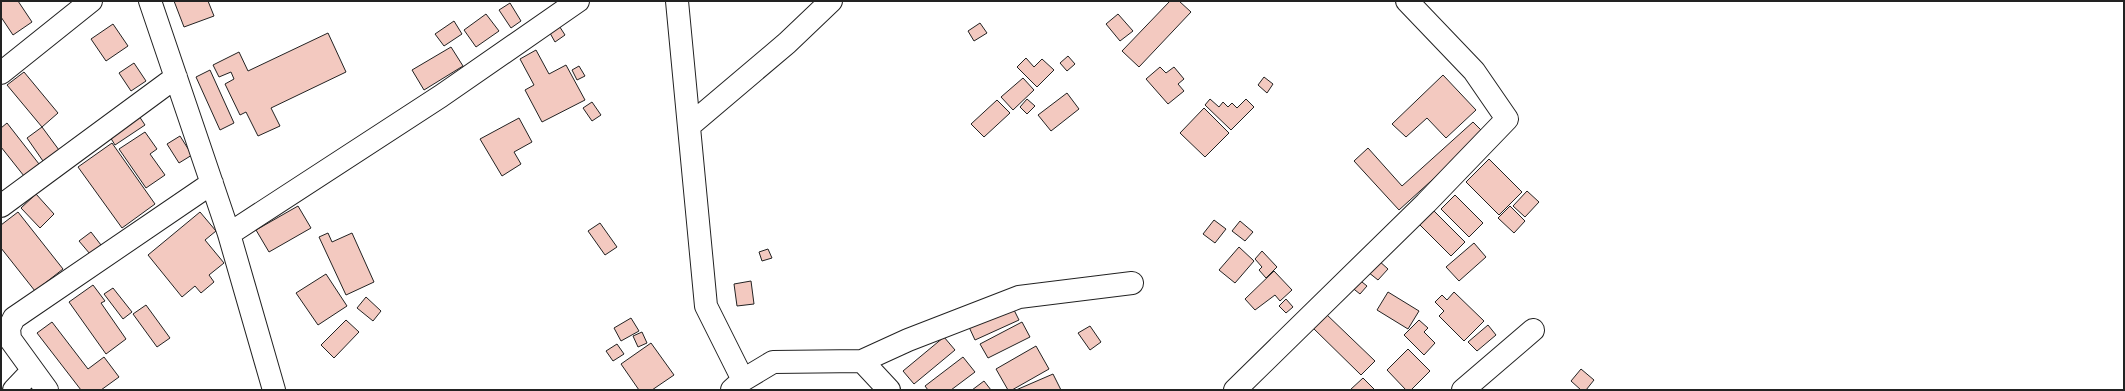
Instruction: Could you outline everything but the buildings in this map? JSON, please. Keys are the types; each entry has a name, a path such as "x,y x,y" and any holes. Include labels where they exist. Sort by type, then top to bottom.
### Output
{"street":[{"path":"1,73 91,1"},
{"path":"150,1 229,234 274,390"},
{"path":"229,234 441,96 578,1"},
{"path":"676,1 706,306 737,385 773,362 862,361 908,340 1019,297 1132,283"},
{"path":"689,126 786,43 831,1"},
{"path":"1235,390 1426,203 1507,119 1474,71 1407,1"},
{"path":"1,206 176,77"},
{"path":"47,390 5,340 14,318 212,183"},
{"path":"1463,390 1533,330"},
{"path":"862,361 889,390"},
{"path":"14,390 32,371"}]}
